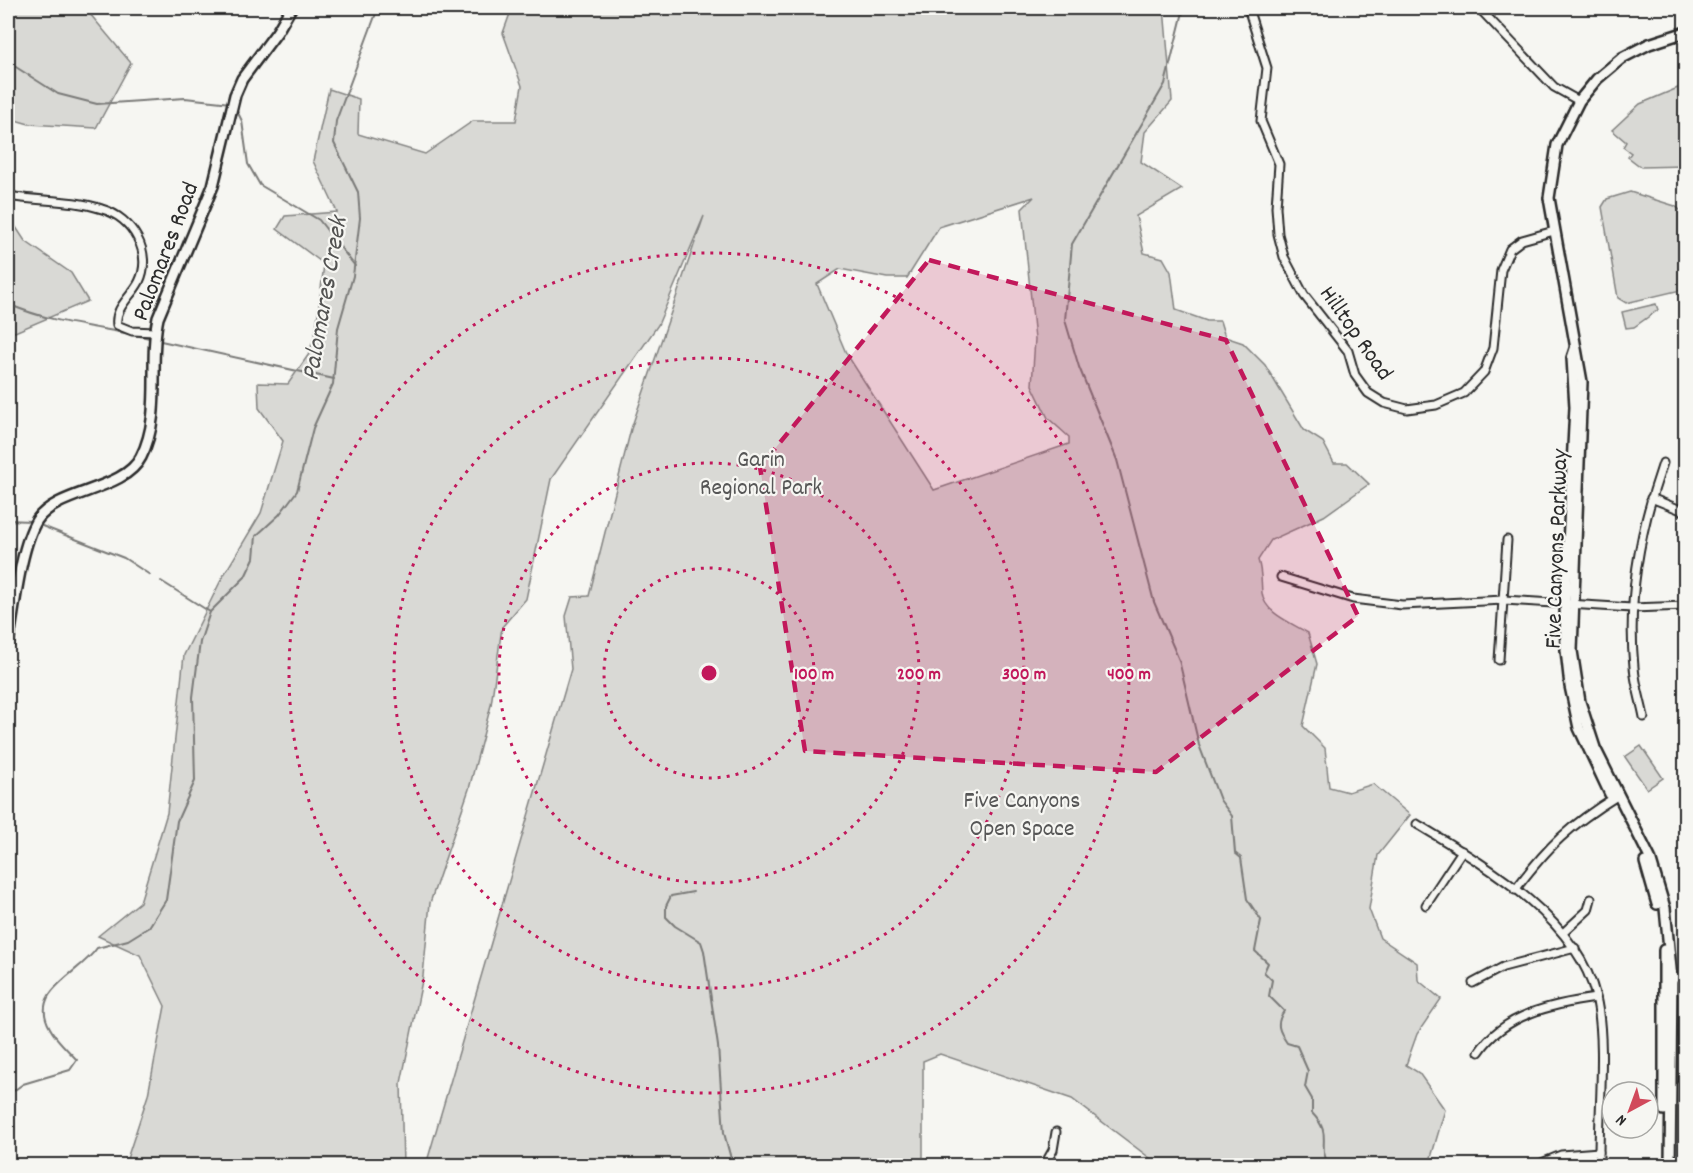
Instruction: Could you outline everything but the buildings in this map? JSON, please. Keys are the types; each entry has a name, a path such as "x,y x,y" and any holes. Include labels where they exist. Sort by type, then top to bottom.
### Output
{"main road":[{"name":"Palomares Road","path":"8,644 26,550 37,520 51,508 124,475 140,459 152,411 155,332 158,318 213,186 235,95 247,72 277,32 291,8"},
{"name":"Five Canyons Parkway","path":"1670,1166 1668,932 1659,884 1650,858 1591,756 1574,705 1566,650 1575,407 1572,358 1575,350 1549,198 1557,145 1579,101 1598,79 1622,58 1649,44 1686,32"},
{"name":"Five Canyons Parkway","path":"1664,1166 1668,978"}],"street":[{"name":"Hilltop Road","path":"1248,8 1267,68 1261,121 1279,164 1276,207 1278,234 1284,257 1304,295 1348,351 1355,375 1368,393 1384,403 1407,409 1436,405 1464,393 1484,372 1493,348 1501,270 1510,249 1522,240 1554,231"},
{"path":"1479,8 1554,87 1579,101"},
{"path":"8,193 15,197 104,209 121,220 138,237 145,257 144,269 138,283 118,311 117,325 132,331 155,332"},
{"path":"1644,717 1634,669 1632,608 1641,537 1663,463"},
{"path":"1651,498 1686,512"},
{"path":"1499,660 1507,540"},
{"path":"1281,577 1353,599 1402,606 1504,600 1632,608 1686,606"},
{"path":"1515,890 1557,838 1579,819 1614,797"},
{"path":"1417,824 1462,851 1515,890 1563,933 1586,966 1596,998 1600,1029 1599,1166"},
{"path":"1426,905 1462,851"},
{"path":"1563,933 1588,910 1591,899"},
{"path":"1473,983 1503,967 1575,948"},
{"path":"1668,978 1686,978"},
{"path":"1479,1052 1489,1036 1526,1014 1596,998"},
{"path":"1044,1166 1053,1150 1056,1132"},
{"path":"1534,1166 1561,1155 1599,1152"}],"highlighted area":[{"path":"929,260 1226,340 1358,616 1156,772 805,751 760,467"}],"green space":[{"path":"8,8 85,8 131,63 96,128 29,124 8,118"},
{"path":"512,8 1164,8 1172,101 1145,132 1141,162 1182,189 1136,216 1144,253 1163,258 1171,272 1176,310 1207,321 1220,321 1225,337 1243,343 1265,365 1304,430 1323,442 1334,463 1347,463 1369,484 1324,516 1271,540 1258,560 1262,593 1268,606 1280,617 1308,633 1317,664 1303,726 1325,748 1329,787 1348,792 1373,784 1410,815 1378,855 1369,909 1380,938 1417,963 1418,980 1441,999 1417,1034 1406,1065 1419,1073 1445,1110 1430,1161 1437,1165 1159,1165 1072,1099 940,1054 923,1061 923,1157 920,1165 426,1165 571,669 566,616 572,597 589,596 631,429 704,216 658,325 551,479 526,599 502,627 491,705 469,789 430,903 423,976 401,1083 403,1165 125,1165 148,1095 165,1006 140,955 98,936 140,902 167,813 184,655 222,578 261,513 283,441 259,408 258,383 288,384 309,354 316,330 324,264 277,229 285,216 337,212 313,161 329,89 359,99 358,134 425,154 473,121 516,121 522,86 503,33","holes":["1034,197 1022,209 1035,339 1032,385 1048,418 1069,437 1069,444 934,490 846,353 817,284 840,269 887,278 907,278 939,227"]},
{"path":"1685,85 1685,166 1641,167 1628,157 1631,153 1623,147 1626,142 1612,130 1640,104"},
{"path":"1630,192 1675,206 1685,214 1685,289 1626,303 1618,298 1602,207 1607,199"},
{"path":"8,215 25,241 71,273 88,301 15,332 8,331"},
{"path":"1656,304 1658,310 1634,327 1626,328 1622,312"},
{"path":"1641,746 1663,778 1647,789 1625,757"}],"waterway":[{"name":"Palomares Creek","path":"8,1095 23,1084 70,1070 77,1060 55,1037 45,1015 46,1003 51,993 97,948 128,940 149,927 166,900 177,821 195,781 193,697 200,642 210,612 245,577 254,558 256,536 279,515 297,491 313,428 333,384 338,328 353,276 360,218 358,192 334,143 336,121 378,8"},
{"path":"1184,8 1165,84 1072,244 1065,320 1079,367 1117,460 1154,602 1179,660 1199,745 1220,800 1232,816 1235,853 1241,858 1247,899 1261,920 1255,951 1268,963 1264,972 1272,980 1269,996 1284,1011 1279,1024 1280,1031 1287,1043 1297,1046 1308,1071 1305,1087 1312,1099 1312,1113 1319,1121 1324,1134 1325,1158 1329,1166"},
{"path":"8,62 58,94 97,104 185,98 231,103"},
{"path":"237,111 242,121 248,164 260,185 319,220 355,266"},
{"path":"8,304 60,321 149,338"},
{"path":"161,341 334,379"},
{"path":"8,520 30,521"},
{"path":"42,526 124,558 150,575"},
{"path":"161,581 210,612"},
{"path":"693,892 671,896 666,906 666,917 675,926 701,942 704,951 718,1046 724,1133 733,1166"},
{"name":"Palomares Creek","path":"8,1117 11,1126 8,1138"}],"park label":[{"name":"Garin Regional Park","path":"761,475"},
{"name":"Five Canyons Open Space","path":"1022,816"}]}
